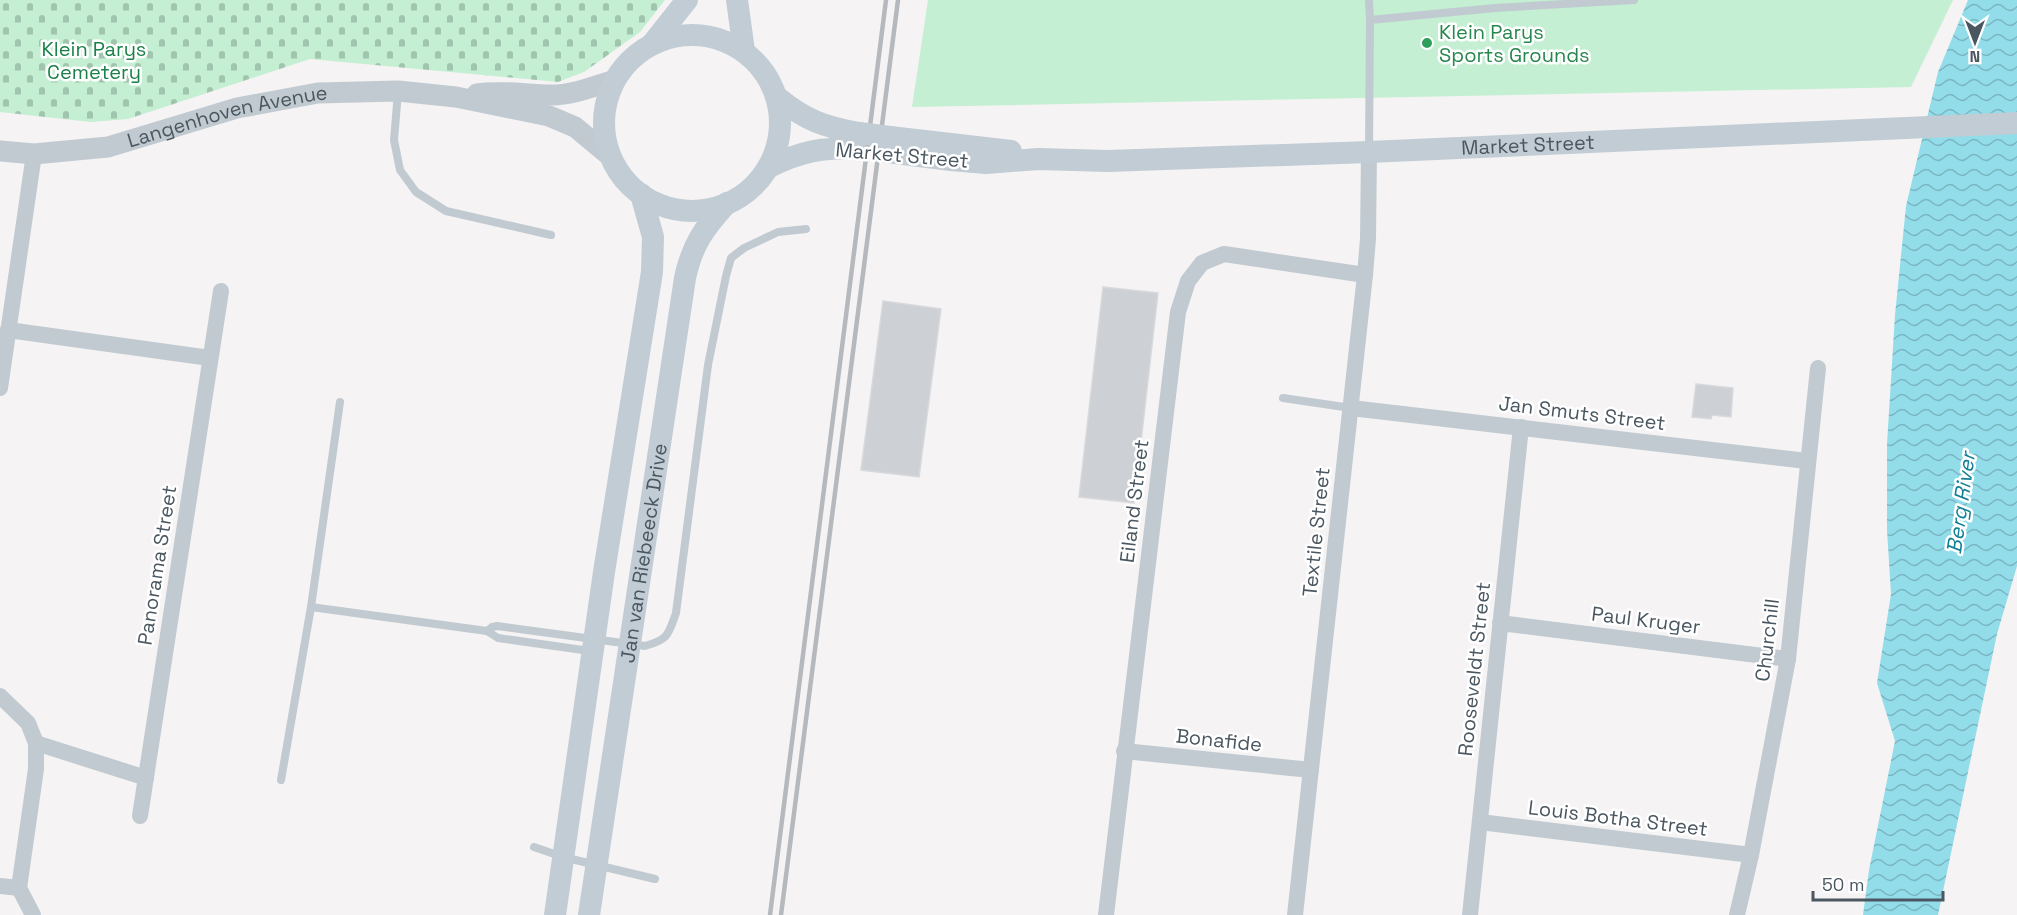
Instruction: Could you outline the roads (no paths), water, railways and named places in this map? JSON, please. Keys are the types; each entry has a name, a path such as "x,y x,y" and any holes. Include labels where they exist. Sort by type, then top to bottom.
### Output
{"main road":[{"path":"652,44 687,0"},
{"path":"737,0 744,51"},
{"path":"699,35 723,40 744,51 764,71 777,97 781,121 778,145 769,167 751,188 728,204 705,210 683,210 661,205 641,194 623,177 610,156 604,131 606,105 615,80 625,65 652,44 675,36 699,35"},
{"name":"Market Street","path":"777,97 809,120 858,141"},
{"name":"Market Street","path":"769,167 795,155 858,141 889,144 951,160 986,163 1038,159 1108,161 1369,152 1840,133 2017,123"},
{"name":"Jan van Riebeeck Drive","path":"555,915 604,572 652,272 653,237 641,194"},
{"name":"Jan van Riebeeck Drive","path":"589,915 689,262 696,243 708,225 728,204"}],"street":[{"name":"Langenhoven Avenue","path":"456,97 490,92 559,94 579,91 615,80"},
{"name":"Langenhoven Avenue","path":"0,151 34,154 108,147 237,108 318,93 398,92 456,97 561,120 575,127 610,156"},
{"name":"Textile Street","path":"1295,915 1365,275 1368,239 1369,152"},
{"path":"0,388 34,154"},
{"name":"Eiland Street","path":"1106,915 1178,312 1188,281 1202,262 1224,254 1365,275"},
{"name":"Panorama Street","path":"140,816 221,291"},
{"path":"8,330 210,358"},
{"name":"Churchill","path":"1737,915 1751,855 1788,659 1818,368"},
{"name":"Jan Smuts Street","path":"1351,408 1808,460"},
{"name":"Rooseveldt Street","path":"1470,915 1521,427"},
{"name":"Paul Kruger","path":"1500,623 1788,659"},
{"path":"0,696 28,723 36,743 36,769 19,888 33,915"},
{"path":"36,743 146,778"},
{"name":"Bonafide","path":"1124,751 1311,770"},
{"name":"Louis Botha Street","path":"1480,822 1751,855"},
{"path":"0,886 19,888"}],"lane":[{"path":"1369,0 1369,152"},
{"path":"1370,20 1495,8 1634,0"},
{"path":"398,92 394,140 400,170 416,192 446,211 551,235"},
{"path":"311,607 487,631 498,638 594,646 630,643 645,646 662,641 670,630 676,613 708,365 731,258 744,248 778,232 806,229"},
{"path":"1283,398 1351,408"},
{"path":"281,780 311,607 340,402"},
{"path":"534,847 564,857 655,879"}],"water":[{"name":"Berg River","path":"1968,0 2017,0 2017,566 1997,634 1938,915 1863,915 1869,870 1895,741 1877,683 1891,594 1887,530 1887,444 1895,315 1906,206 1938,72"}],"railway":[{"path":"770,915 886,0"},
{"path":"781,915 898,0"}],"place":[{"name":"Klein Parys Sports Grounds","path":"1427,43"}],"park label":[{"name":"Klein Parys Cemetery","path":"94,60"}]}
